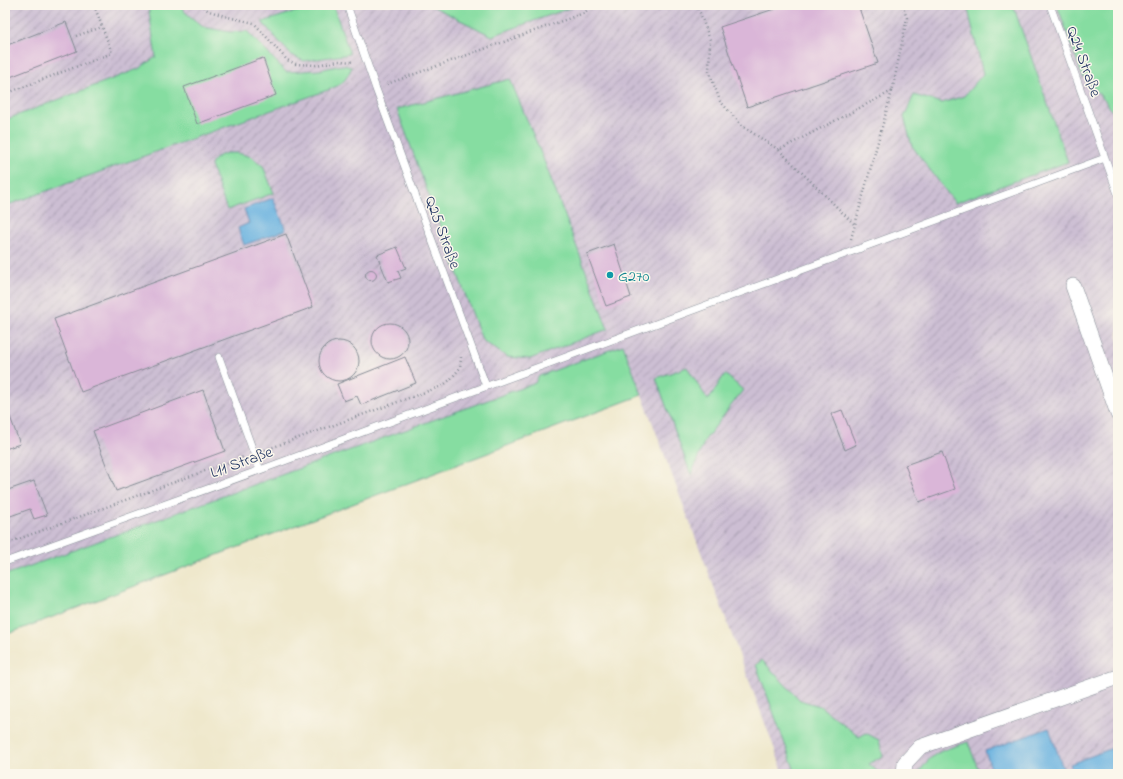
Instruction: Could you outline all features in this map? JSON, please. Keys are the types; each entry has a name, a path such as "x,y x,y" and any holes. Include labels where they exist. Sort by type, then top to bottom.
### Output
{"street":[{"path":"1073,286 1118,414"},
{"path":"904,769 920,747 1118,677"}],"lane":[{"name":"Q25 Straße","path":"348,5 366,62 486,386"},
{"name":"Q24 Straße","path":"1050,5 1118,194"},
{"name":"L11 Straße","path":"5,562 260,470 1105,158"},
{"path":"219,357 260,470"}],"path":[{"path":"5,94 112,53 94,5"},
{"path":"200,5 210,11 254,23 287,60 296,64 316,65 338,61 366,62"},
{"path":"376,88 584,13 593,5"},
{"path":"697,5 710,40 709,71 720,101 742,126 779,150 854,225"},
{"path":"847,253 892,91 907,18 902,5"},
{"path":"76,36 102,27"},
{"path":"779,150 892,91"},
{"path":"5,544 442,386 450,380 460,368 461,353"}],"shaded area":[{"path":"5,5 1118,5 1118,774 784,774 642,395 5,635"}],"green space":[{"path":"148,5 180,5 185,12 203,27 230,32 247,31 286,72 319,70 342,65 352,67 343,82 328,90 5,206 5,120 138,69 156,57"},
{"path":"317,5 333,5 350,54 304,61 291,55 262,22"},
{"path":"430,5 578,5 492,36"},
{"path":"967,5 1013,5 1068,162 955,203 912,146 904,117 914,95 942,103 964,96 983,74"},
{"path":"1057,5 1118,5 1118,119 1105,101 1082,75"},
{"path":"510,79 543,158 608,329 530,359 507,357 482,340 397,109"},
{"path":"226,153 238,153 252,157 263,166 274,193 227,210 211,166 214,159"},
{"path":"623,345 642,395 5,635 5,575 535,383 539,376"},
{"path":"687,367 708,400 725,374 743,390 705,440 691,475 656,378"},
{"path":"762,660 800,700 820,706 859,737 866,733 879,740 883,756 869,764 877,771 878,774 796,774 756,665"},
{"path":"968,742 980,774 919,774 928,760 940,752"}],"water":[{"path":"273,198 286,230 244,245 238,228 249,223 244,209"},
{"path":"1049,728 1065,774 993,774 985,751"},
{"path":"1118,746 1118,774 1074,774 1070,764"}],"building":[{"path":"786,5 858,5 878,63 747,107 720,27"},
{"path":"66,22 77,51 5,79 5,46"},
{"path":"263,58 276,95 197,124 184,87"},
{"path":"286,234 313,307 81,392 54,319"},
{"name":"G270","path":"614,244 631,297 606,306 587,254"},
{"path":"397,247 406,268 398,271 401,278 388,282 377,255"},
{"path":"369,270 373,270 375,271 375,279 369,280 366,277 366,273"},
{"path":"394,323 403,328 407,334 407,348 403,354 394,359 386,359 377,354 373,348 372,337 377,328 383,324"},
{"path":"335,341 343,341 350,344 356,350 359,361 356,372 350,378 343,381 335,381 328,378 322,372 319,365 319,357 322,350 328,344"},
{"path":"405,357 416,383 361,405 357,396 344,401 337,384"},
{"path":"203,390 225,451 116,491 93,431"},
{"path":"5,403 20,444 5,449"},
{"path":"842,410 856,445 845,450 831,414"},
{"path":"942,452 955,489 919,502 905,465"},
{"path":"34,481 47,515 34,519 30,509 5,518 5,491"}],"place":[{"name":"G270","path":"610,275"}]}
